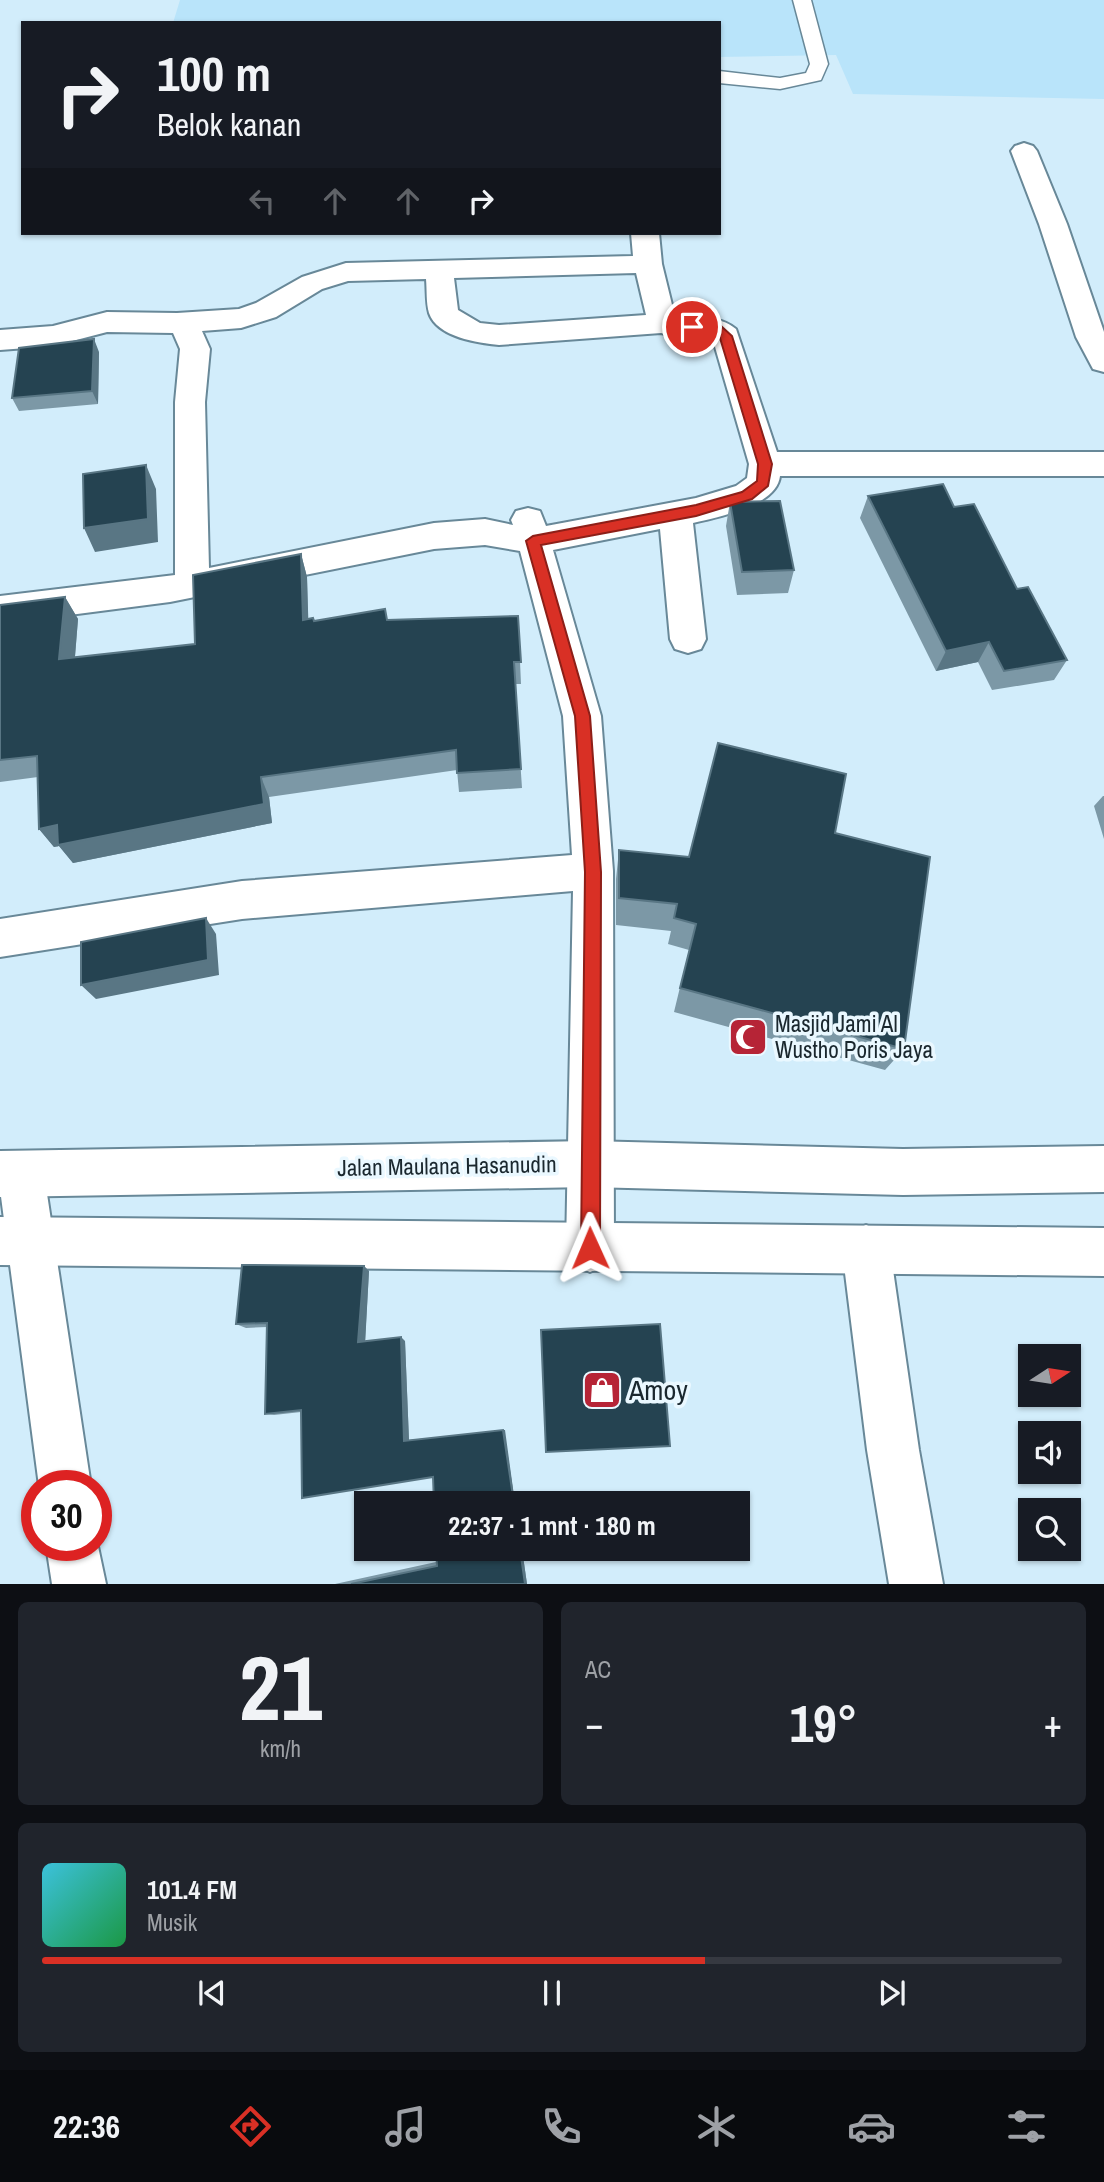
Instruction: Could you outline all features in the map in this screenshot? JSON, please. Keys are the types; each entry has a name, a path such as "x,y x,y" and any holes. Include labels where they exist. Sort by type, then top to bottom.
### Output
{"street":[{"path":"1024,151 1053,223 1091,337 1104,362"},
{"path":"0,340 53,336 107,322 177,323 241,318 266,310 312,282 346,272 439,270 647,248 664,323"},
{"path":"0,610 192,584 434,536 531,531 675,514 747,495 763,483 765,464 726,336 717,328 673,327 664,323 499,335 477,334 456,325 443,314 439,270"},
{"path":"177,323 186,327 195,349 190,402 192,584"},
{"path":"765,464 1104,464"},
{"path":"675,514 688,639"},
{"path":"531,531 582,716 593,872 590,1248"},
{"path":"0,937 242,900 593,872"},
{"name":"Jalan Maulana Hasanudin","path":"11,1174 589,1164 903,1172 1104,1169"},
{"path":"11,1174 17,1242 62,1470"},
{"path":"17,1242 1104,1252"},
{"path":"866,1249 893,1450 916,1584"},
{"path":"76,1561 79,1584"}],"lane":[{"path":"721,77 783,83 804,81 814,76 819,64 802,0"}],"shaded area":[{"path":"180,0 1104,0 1104,99 853,94 836,55 721,57 721,21 174,21"}],"building":[{"path":"94,339 92,391 12,398 19,348"},
{"path":"146,465 148,519 84,528 83,474"},
{"path":"943,484 954,507 974,504 1017,589 1028,587 1067,660 1004,671 989,642 946,651 868,496"},
{"path":"780,501 794,570 742,572 730,502"},
{"path":"301,554 303,620 313,618 314,621 385,609 387,620 518,616 521,662 514,662 521,769 457,773 456,750 261,777 264,804 58,845 57,825 39,829 37,756 0,760 0,605 65,597 59,659 195,644 193,575"},
{"path":"718,743 846,774 835,833 930,857 904,1049 680,988 696,924 674,918 677,904 619,898 619,850 689,857"},
{"path":"206,918 208,960 81,985 81,942"},
{"path":"242,1265 364,1266 358,1342 401,1337 404,1441 503,1430 512,1491 434,1491 433,1477 302,1498 301,1410 265,1414 267,1323 236,1324"},
{"name":"Amoy","path":"660,1324 670,1446 546,1452 541,1330"},
{"path":"437,1561 522,1561 525,1584 351,1584 437,1566"}],"place":[{"name":"Masjid Jami Al Wustho Poris Jaya","path":"748,1037"},
{"name":"Amoy","path":"602,1390"}],"route":[{"path":"590,1248 593,872 582,716 533,541 696,510 747,495 763,483 765,464 726,336 717,328 692,327"}]}
